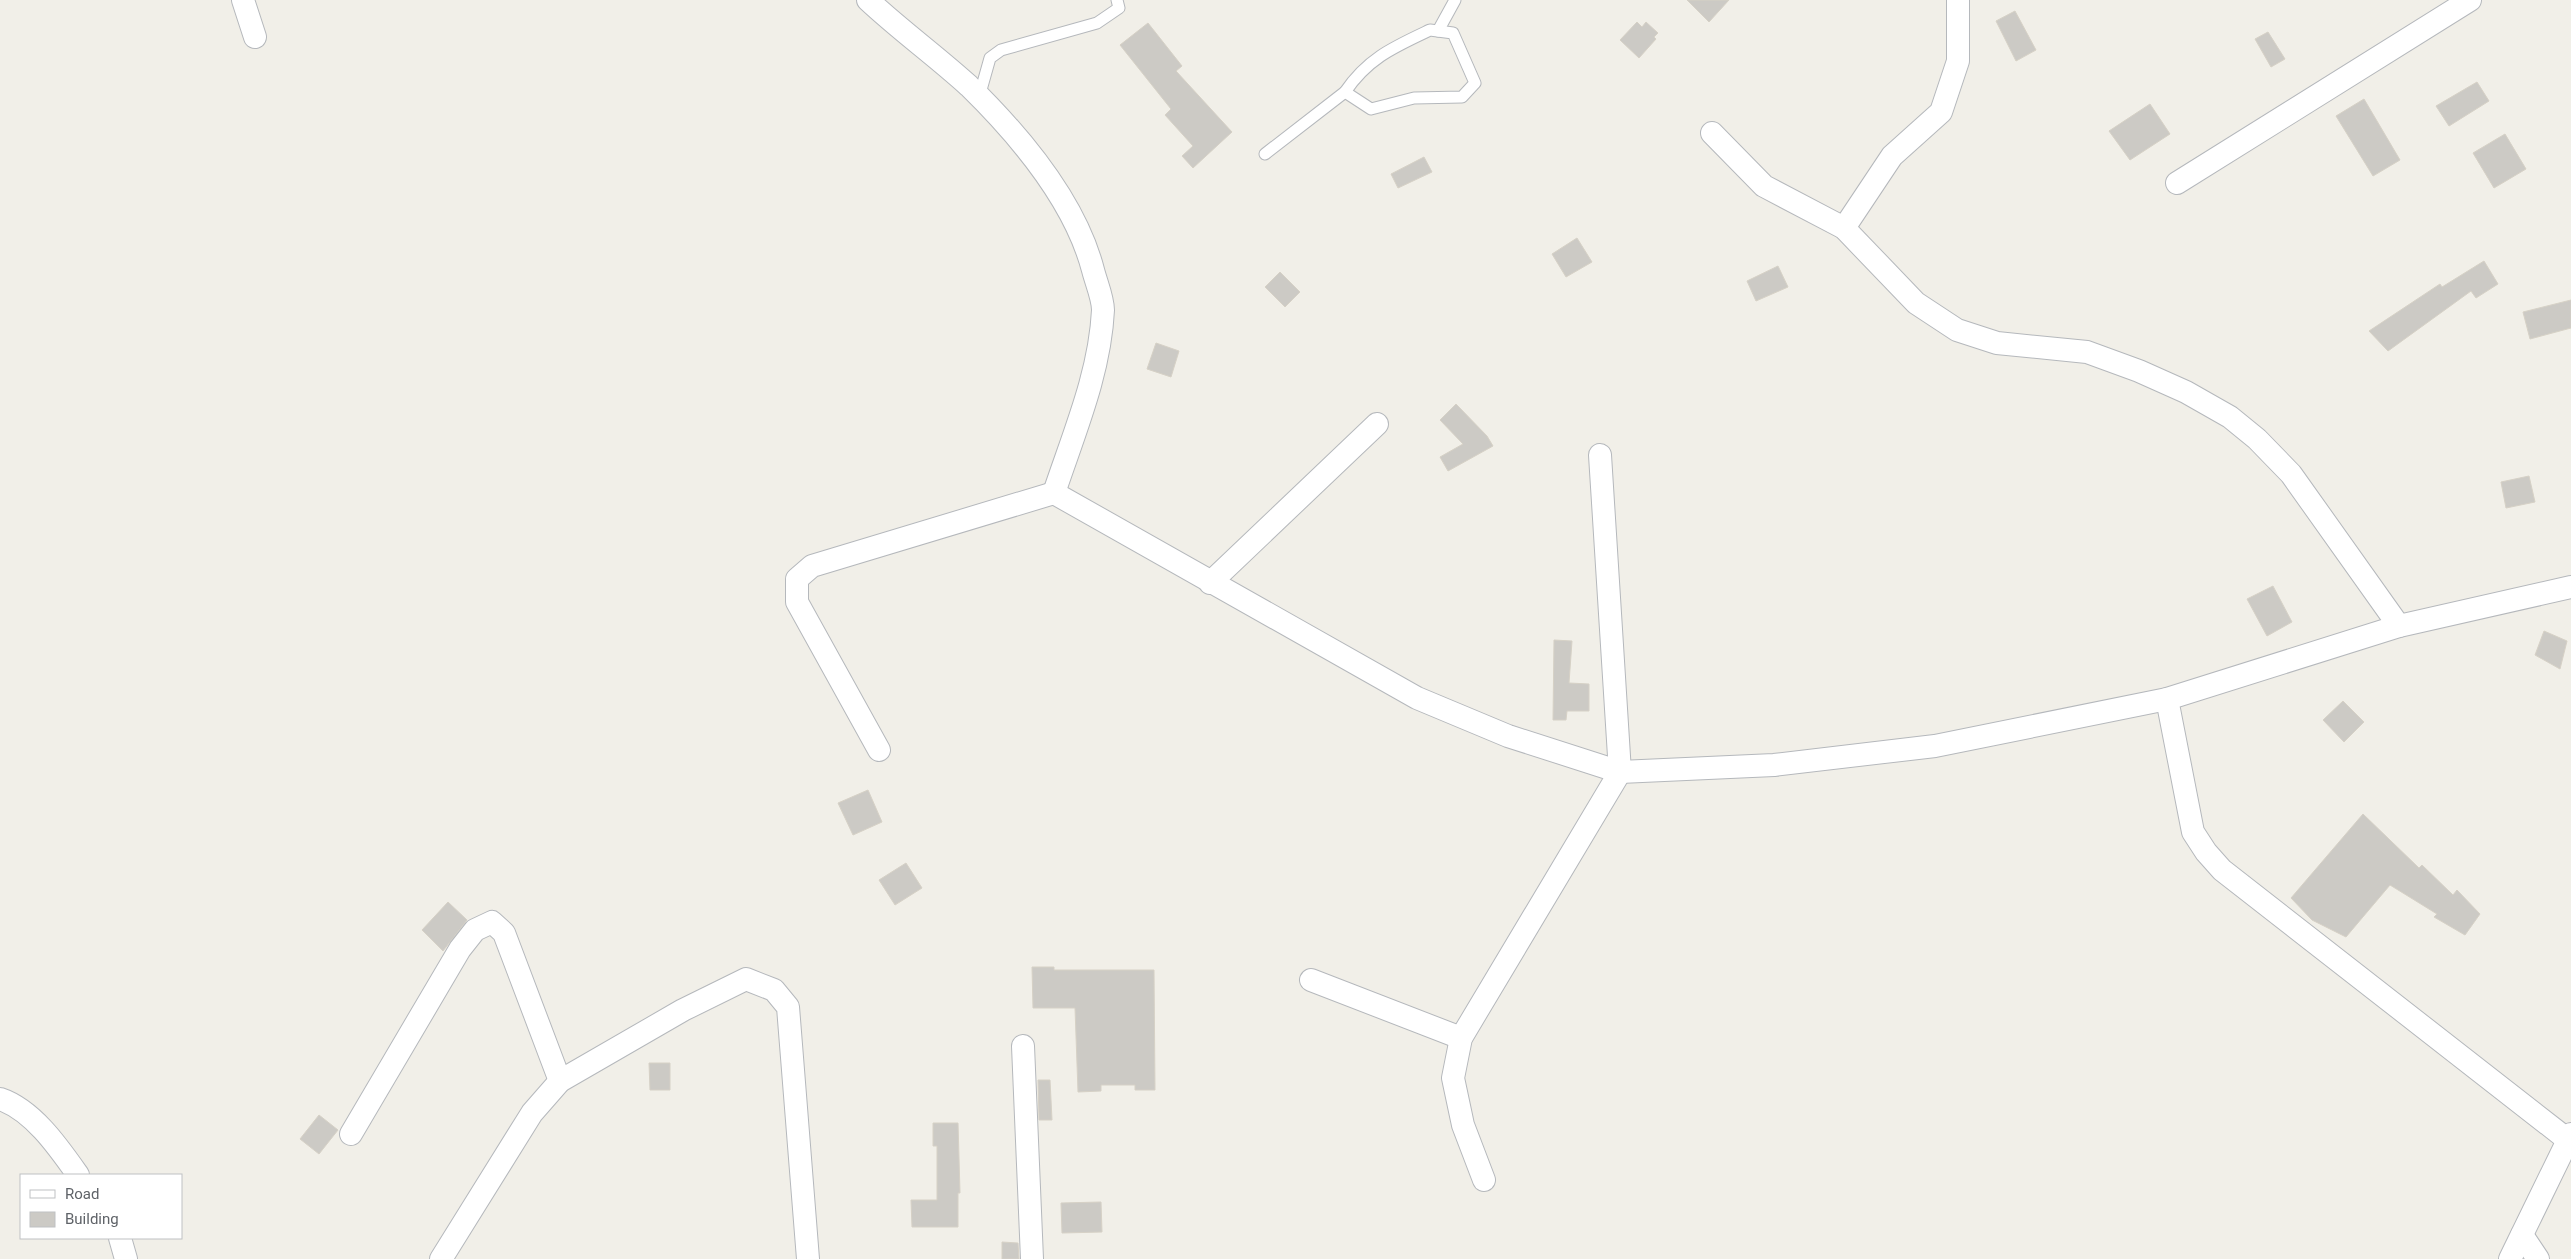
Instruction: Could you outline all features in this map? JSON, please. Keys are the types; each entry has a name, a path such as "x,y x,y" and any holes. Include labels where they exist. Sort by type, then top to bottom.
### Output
{"street":[{"path":"243,0 255,37"},
{"path":"868,0 979,97 1016,136 1054,187 1087,248 1103,308 1094,372 1054,493"},
{"path":"1844,228 1892,156 1941,112 1958,61 1958,0"},
{"path":"2177,183 2470,0"},
{"path":"1712,133 1764,186 1844,228 1916,303 1957,330 1997,343 2087,352 2139,371 2186,392 2230,417 2257,439 2290,474 2399,626"},
{"path":"1210,583 1377,424"},
{"path":"1484,1180 1463,1125 1453,1078 1461,1038 1620,772 1600,455"},
{"path":"879,750 797,602 797,579 812,566 1054,493 1210,583 1417,698 1508,736 1620,772 1774,765 1935,746 2167,699 2399,626 2571,587"},
{"path":"2167,699 2194,832 2206,852 2222,870 2570,1137 2510,1259"},
{"path":"351,1134 460,949 475,930 492,922 504,933 560,1081"},
{"path":"441,1259 532,1113 560,1081 675,1014 746,979 774,990 788,1007 808,1259"},
{"path":"1311,980 1461,1038"},
{"path":"1023,1046 1032,1259"},
{"path":"0,1099 8,1102 45,1131 77,1174"},
{"path":"2522,1235 2538,1259"},
{"path":"120,1239 126,1259"}],"lane":[{"path":"979,97 990,58 1001,50 1096,23 1119,8 1117,0"},
{"path":"1438,31 1455,0"},
{"path":"1266,154 1345,92 1356,76 1382,53 1430,30 1453,33 1475,83 1462,96 1414,98 1372,109 1345,92"}],"building":[{"path":"1687,0 1729,0 1709,22"},
{"path":"2015,11 2036,50 2016,61 1996,21"},
{"path":"1637,22 1642,27 1646,22 1658,33 1654,37 1656,39 1639,58 1620,40"},
{"path":"1148,23 1182,66 1176,71 1232,132 1193,168 1182,156 1193,146 1165,115 1171,109 1120,45"},
{"path":"2268,32 2285,59 2271,67 2255,39"},
{"path":"2477,82 2489,101 2449,126 2436,106"},
{"path":"2364,99 2400,160 2373,176 2336,116"},
{"path":"2150,104 2170,134 2130,160 2109,131"},
{"path":"2505,134 2526,169 2494,188 2473,153"},
{"path":"1424,157 1432,172 1398,188 1391,174"},
{"path":"1577,238 1592,262 1566,277 1552,254"},
{"path":"2484,261 2498,284 2476,298 2471,291 2388,351 2369,331 2440,284 2442,287"},
{"path":"1778,266 1788,287 1756,301 1747,281"},
{"path":"1280,272 1300,292 1285,307 1265,287"},
{"path":"2571,300 2571,328 2530,339 2523,312"},
{"path":"1156,343 1179,351 1171,377 1147,369"},
{"path":"1456,404 1487,436 1493,446 1448,471 1440,457 1463,444 1440,420"},
{"path":"2529,476 2535,502 2506,508 2501,482"},
{"path":"2273,586 2292,622 2267,636 2247,599"},
{"path":"2544,631 2567,641 2560,669 2535,655"},
{"path":"1554,640 1572,641 1569,683 1589,684 1589,711 1567,711 1566,720 1553,720"},
{"path":"2343,701 2364,722 2344,742 2323,720"},
{"path":"868,790 882,822 853,835 838,803"},
{"path":"2363,814 2419,868 2422,865 2453,895 2457,890 2480,914 2465,935 2434,917 2437,914 2390,885 2346,937 2312,920 2291,898"},
{"path":"906,863 922,888 895,905 879,880"},
{"path":"448,902 467,920 443,951 422,930"},
{"path":"1032,967 1054,967 1054,970 1154,970 1155,1090 1135,1090 1135,1085 1101,1085 1101,1091 1078,1092 1075,1008 1033,1008"},
{"path":"649,1063 670,1063 670,1090 650,1090"},
{"path":"1038,1080 1050,1080 1052,1120 1039,1120"},
{"path":"319,1115 338,1130 319,1154 300,1139"},
{"path":"933,1123 958,1123 960,1193 958,1193 958,1227 912,1227 911,1200 937,1200 937,1146 933,1146"},
{"path":"1101,1202 1102,1232 1062,1233 1061,1203"},
{"path":"1002,1242 1018,1243 1019,1259 1002,1259"}]}
